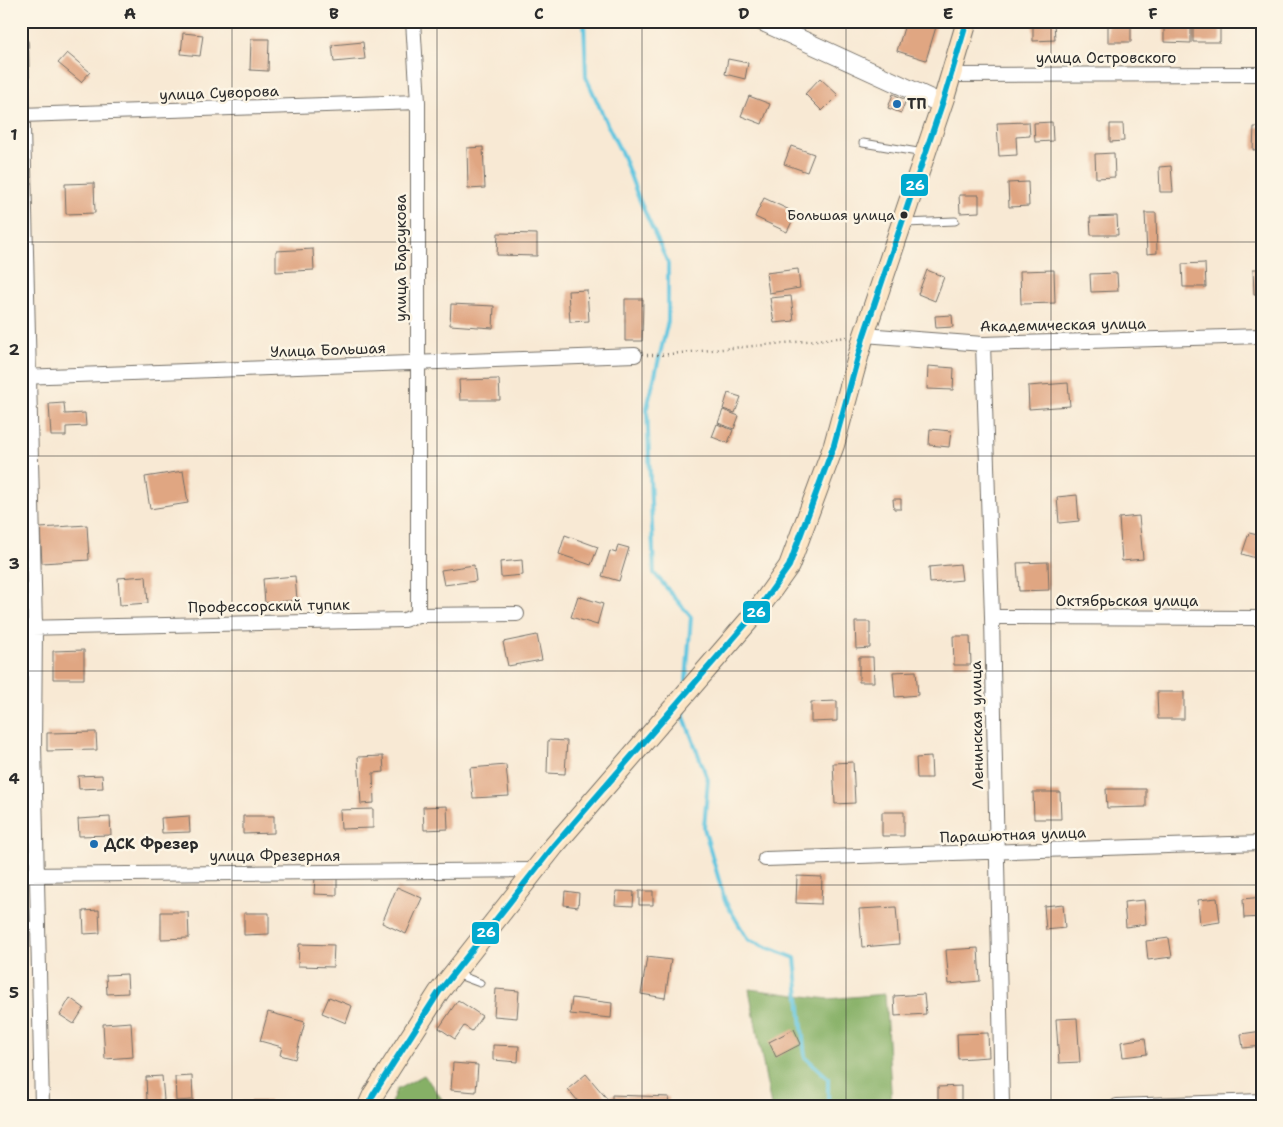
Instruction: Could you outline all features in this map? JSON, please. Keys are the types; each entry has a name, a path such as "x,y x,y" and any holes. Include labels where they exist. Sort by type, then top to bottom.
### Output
{"main road":[{"path":"368,1106 438,992 554,846 756,611 789,566 834,445 864,335 942,104 967,21"}],"street":[{"name":"улица Барсукова","path":"413,21 418,102 418,615"},
{"path":"761,21 942,104"},
{"path":"21,44 28,627 38,874 42,1106"},
{"name":"улица Островского","path":"951,74 1262,74"},
{"name":"улица Суворова","path":"22,115 418,102"},
{"name":"Академическая улица","path":"864,335 982,344 1262,336"},
{"name":"Ленинская улица","path":"982,344 992,617 1002,1106"},
{"name":"Улица Большая","path":"25,377 635,355"},
{"name":"Профессорский тупик","path":"28,627 404,620 418,615 518,614"},
{"name":"Октябрьская улица","path":"992,617 1262,618"},
{"name":"Парашютная улица","path":"765,859 1262,843"},
{"name":"улица Фрезерная","path":"21,875 535,870"},
{"path":"1117,1106 1262,1101"}],"lane":[{"path":"863,144 925,153"},
{"path":"901,223 955,221"},
{"path":"453,973 480,984"}],"path":[{"path":"635,355 659,355 864,335"}],"green space":[{"path":"749,989 828,999 885,994 892,1106 822,1101 822,1106 771,1106"},
{"path":"424,1075 447,1106 390,1106 396,1090"}],"building":[{"path":"906,21 918,21 936,27 926,60 897,51"},
{"path":"1033,21 1054,21 1055,40 1033,41"},
{"path":"1193,22 1220,23 1220,42 1193,42"},
{"path":"1108,23 1131,24 1131,42 1108,42"},
{"path":"1164,23 1191,23 1191,43 1164,42"},
{"path":"183,33 203,35 200,56 181,54"},
{"path":"251,39 269,39 268,71 250,70"},
{"path":"363,42 365,59 334,62 332,45"},
{"path":"67,53 90,72 81,82 58,63"},
{"path":"728,59 748,63 745,79 725,74"},
{"path":"820,78 838,95 822,111 805,94"},
{"name":"ТП","path":"893,94 906,100 901,113 888,108"},
{"path":"749,96 770,104 762,124 741,116"},
{"path":"1029,122 1030,136 1016,137 1017,155 999,156 997,123"},
{"path":"1052,122 1053,141 1035,142 1034,123"},
{"path":"1110,124 1123,124 1124,141 1110,142"},
{"path":"1254,127 1262,127 1262,149 1253,150"},
{"path":"791,146 814,154 807,172 784,164"},
{"path":"483,147 485,188 468,189 467,148"},
{"path":"1114,153 1115,177 1096,178 1095,154"},
{"path":"1171,166 1173,192 1160,192 1159,167"},
{"path":"1028,182 1029,206 1009,207 1008,183"},
{"path":"94,183 95,213 66,214 65,184"},
{"path":"959,195 979,195 979,212 960,213"},
{"path":"764,198 796,213 787,232 755,217"},
{"path":"1145,213 1156,213 1157,253 1147,254"},
{"path":"1117,216 1118,235 1091,235 1090,217"},
{"path":"498,233 537,234 537,256 497,255"},
{"path":"313,249 314,270 276,272 276,251"},
{"path":"1205,263 1206,287 1183,287 1182,264"},
{"path":"798,269 800,288 769,293 766,273"},
{"path":"1253,269 1262,269 1262,294 1254,294"},
{"path":"927,270 944,277 935,301 918,294"},
{"path":"1054,270 1055,303 1021,304 1020,271"},
{"path":"1117,273 1118,291 1091,292 1090,274"},
{"path":"587,290 589,321 570,322 568,291"},
{"path":"791,296 794,321 774,323 770,298"},
{"path":"625,299 643,299 642,341 625,341"},
{"path":"451,304 494,306 493,328 450,325"},
{"path":"952,315 953,327 936,328 935,316"},
{"path":"928,366 954,368 953,390 927,389"},
{"path":"499,379 500,400 460,400 459,380"},
{"path":"1068,383 1070,406 1029,409 1028,386"},
{"path":"728,393 741,397 735,413 723,409"},
{"path":"64,403 65,414 85,413 86,426 66,427 66,436 51,436 49,404"},
{"path":"723,410 739,416 734,429 718,423"},
{"path":"717,424 733,430 728,443 712,437"},
{"path":"930,429 951,431 949,447 929,445"},
{"path":"183,471 188,503 150,509 145,477"},
{"path":"1077,495 1079,521 1059,523 1057,497"},
{"path":"893,499 901,499 901,509 894,509"},
{"path":"1139,516 1143,559 1122,561 1119,518"},
{"path":"87,525 89,560 42,563 40,528"},
{"path":"1249,533 1262,536 1262,560 1242,554"},
{"path":"565,535 598,547 591,565 559,554"},
{"path":"618,545 629,548 619,581 602,576 610,551 616,553"},
{"path":"522,560 523,575 501,577 500,562"},
{"path":"1048,562 1049,590 1019,591 1017,563"},
{"path":"960,564 962,580 930,583 929,567"},
{"path":"474,565 476,581 444,585 441,570"},
{"path":"146,576 148,603 120,605 118,578"},
{"path":"295,576 297,600 265,603 263,579"},
{"path":"578,596 603,604 597,625 571,617"},
{"path":"855,622 870,622 870,648 856,649"},
{"path":"537,635 542,660 508,666 503,642"},
{"path":"953,636 970,636 971,665 954,665"},
{"path":"84,650 84,679 53,679 53,651"},
{"path":"859,657 873,657 874,682 859,682"},
{"path":"916,671 918,695 895,697 893,672"},
{"path":"1157,692 1184,692 1184,719 1158,719"},
{"path":"837,701 837,721 811,722 811,702"},
{"path":"96,732 97,750 47,751 47,733"},
{"path":"548,740 567,741 565,774 547,773"},
{"path":"383,756 384,772 373,773 374,803 361,804 358,757"},
{"path":"931,757 932,778 917,778 916,758"},
{"path":"853,762 855,803 835,804 833,763"},
{"path":"506,765 509,796 473,798 470,768"},
{"path":"102,775 103,788 79,789 78,776"},
{"path":"1106,789 1146,789 1146,807 1107,808"},
{"path":"1033,792 1060,792 1061,819 1034,819"},
{"path":"447,806 448,829 424,830 423,807"},
{"path":"373,809 373,828 341,829 340,810"},
{"path":"882,812 904,812 904,836 882,836"},
{"path":"189,816 190,832 162,833 161,818"},
{"path":"243,816 274,816 274,833 243,834"},
{"path":"110,817 111,835 79,836 78,819"},
{"path":"797,876 822,877 821,904 796,903"},
{"path":"315,877 337,878 337,895 314,894"},
{"path":"397,887 422,898 406,934 382,923"},
{"path":"565,891 579,893 578,907 564,905"},
{"path":"616,891 634,892 633,906 615,905"},
{"path":"639,891 653,891 653,905 639,905"},
{"path":"1262,897 1262,917 1244,918 1243,899"},
{"path":"1217,898 1220,922 1200,925 1198,900"},
{"path":"1144,900 1146,924 1126,927 1124,902"},
{"path":"1063,904 1065,928 1046,930 1044,906"},
{"path":"896,907 899,944 862,947 859,909"},
{"path":"99,910 100,933 84,934 83,911"},
{"path":"161,912 188,912 189,938 161,939"},
{"path":"244,913 269,913 269,934 244,935"},
{"path":"1169,938 1172,957 1148,960 1146,941"},
{"path":"299,944 334,945 333,967 298,966"},
{"path":"978,948 980,981 949,984 946,950"},
{"path":"647,957 671,960 665,998 641,994"},
{"path":"127,974 128,993 107,994 106,975"},
{"path":"496,989 519,991 517,1018 494,1016"},
{"path":"924,994 926,1014 895,1016 894,996"},
{"path":"329,997 352,1006 346,1023 322,1013"},
{"path":"70,998 84,1008 74,1024 60,1015"},
{"path":"572,998 612,1003 611,1018 570,1014"},
{"path":"458,1000 482,1016 472,1031 464,1026 455,1039 439,1028"},
{"path":"268,1012 305,1022 295,1059 280,1055 282,1047 260,1041"},
{"path":"1077,1018 1080,1062 1059,1063 1056,1019"},
{"path":"131,1022 133,1057 105,1059 103,1024"},
{"path":"794,1029 801,1044 776,1057 769,1042"},
{"path":"1262,1031 1262,1046 1243,1048 1241,1034"},
{"path":"988,1033 989,1057 958,1059 957,1034"},
{"path":"1145,1038 1147,1054 1123,1057 1121,1042"},
{"path":"493,1045 519,1046 518,1062 493,1060"},
{"path":"453,1063 478,1065 476,1092 451,1090"},
{"path":"586,1074 609,1101 604,1106 582,1106 568,1089"},
{"path":"162,1076 164,1100 147,1101 146,1077"},
{"path":"192,1076 193,1100 176,1101 175,1077"},
{"path":"961,1086 961,1106 938,1106 938,1087"},
{"path":"612,1095 669,1097 668,1106 612,1106"},
{"path":"242,1101 269,1101 269,1106 242,1106"}],"waterway":[{"path":"584,21 586,77 623,156 639,199 668,263 668,321 647,408 654,573 691,617 686,681"},
{"path":"684,708 684,717 708,780 704,828 725,901 748,940 795,958 805,1057 828,1078 828,1106"}],"transit line":[{"name":"26","path":"368,1106 373,1095 439,992 554,846 757,611 789,566 834,445 864,335 945,95 967,21"}],"place":[{"name":"ТП","path":"897,104"},
{"name":"Большая улица","path":"904,215"},
{"name":"ДСК Фрезер","path":"94,844"}]}
